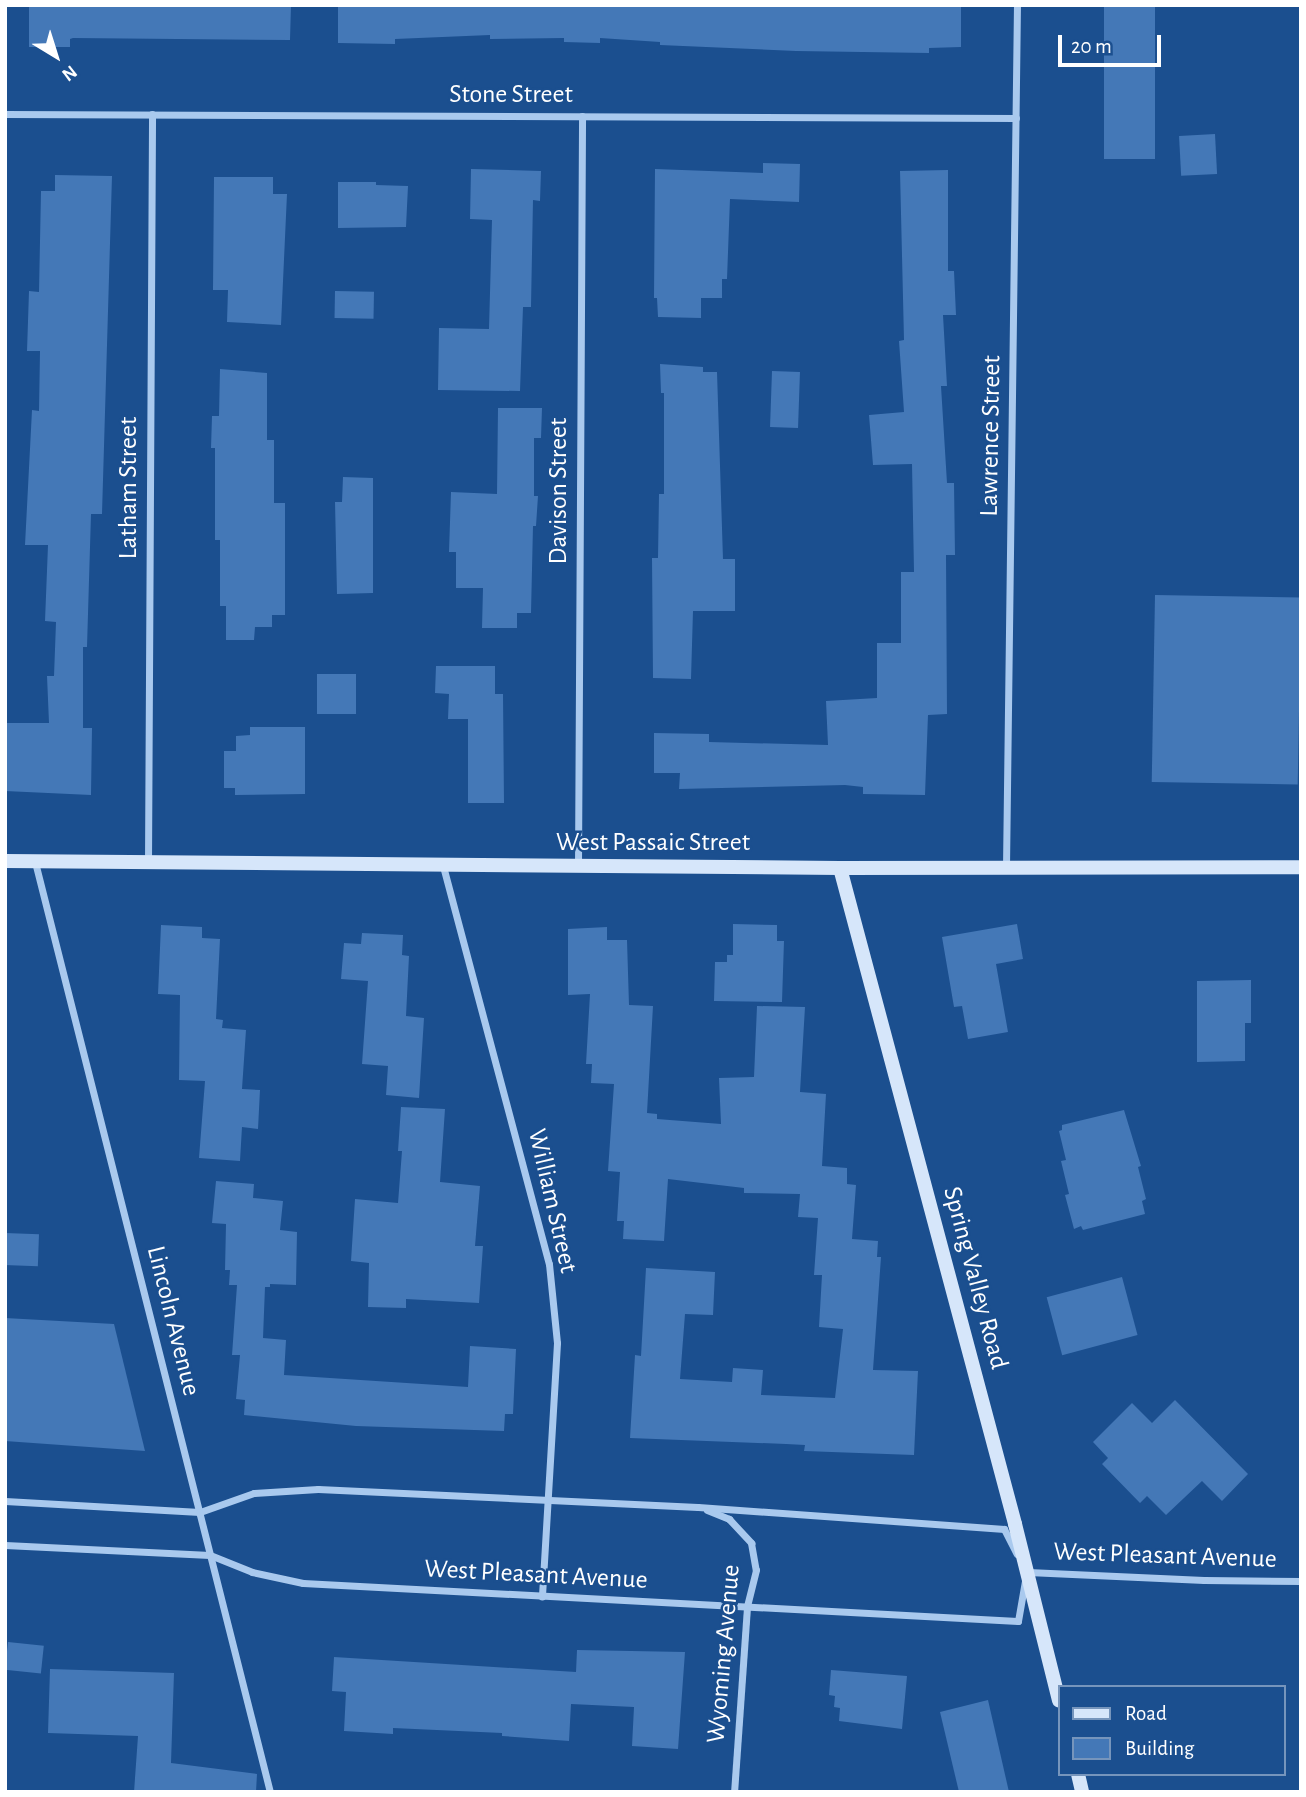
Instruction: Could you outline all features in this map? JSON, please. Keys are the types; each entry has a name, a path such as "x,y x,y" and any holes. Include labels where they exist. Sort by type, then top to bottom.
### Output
{"main road":[{"name":"West Passaic Street","path":"5,861 840,868 1301,867"},
{"name":"Spring Valley Road","path":"840,868 1058,1697"}],"street":[{"name":"Lawrence Street","path":"1006,867 1017,5"},
{"name":"Stone Street","path":"5,114 1016,118"},
{"name":"Latham Street","path":"148,862 152,114"},
{"name":"Davison Street","path":"578,866 582,116"},
{"name":"Lincoln Avenue","path":"35,861 270,1792"},
{"name":"William Street","path":"443,866 549,1264 557,1343 542,1597"},
{"name":"West Pleasant Avenue","path":"5,1501 200,1512 254,1493 318,1489 698,1507 1004,1529 1027,1572 1018,1621 303,1583 252,1572 210,1555 5,1545"},
{"name":"Wyoming Avenue","path":"698,1507 729,1519 751,1543 756,1570 747,1607 734,1792"},
{"name":"West Pleasant Avenue","path":"1027,1572 1204,1580 1301,1581"}],"building":[{"path":"29,5 291,5 290,40 73,38 70,39 70,47 29,47"},
{"path":"338,5 961,5 961,47 929,48 929,53 796,51 660,45 660,42 600,38 600,43 564,42 564,38 490,39 490,35 395,39 395,44 338,43"},
{"path":"1104,5 1155,5 1155,159 1104,159"},
{"path":"1215,134 1217,174 1181,176 1179,136"},
{"path":"763,163 800,164 799,202 730,199 727,279 722,279 722,298 701,298 701,318 658,317 657,298 654,298 655,169 763,173"},
{"path":"471,169 541,171 540,201 533,200 531,307 523,307 520,391 438,390 439,328 489,329 492,220 470,219"},
{"path":"948,170 948,271 954,271 956,315 943,315 947,386 941,386 947,483 954,483 955,555 946,555 947,714 928,715 925,795 863,794 863,787 845,785 679,789 680,773 654,773 654,733 709,734 709,742 828,745 826,701 877,698 877,643 901,643 901,572 914,572 912,464 873,465 869,415 904,412 899,341 904,340 900,171"},
{"path":"55,175 112,176 102,514 91,514 87,647 83,647 83,728 92,728 91,795 5,791 5,723 49,723 47,676 54,676 56,622 45,621 48,545 25,545 32,410 39,411 40,351 27,351 29,291 39,292 41,191 55,191"},
{"path":"214,177 273,177 273,194 287,194 281,325 227,322 228,290 213,290"},
{"path":"338,182 376,182 376,185 408,186 406,227 338,228"},
{"path":"335,291 374,292 374,319 335,318"},
{"path":"660,364 703,367 703,372 717,372 723,559 735,559 735,611 693,611 691,679 653,678 652,558 658,558 659,494 664,494 664,393 661,393"},
{"path":"220,369 267,373 267,440 274,440 274,503 285,503 285,615 272,615 272,627 255,627 254,640 226,640 226,606 220,606 220,540 215,540 215,448 211,448 212,416 219,416"},
{"path":"772,371 800,372 798,428 770,427"},
{"path":"498,408 542,408 541,438 534,438 534,496 538,496 536,526 533,526 531,613 517,613 517,628 482,628 483,588 456,588 456,552 449,552 451,492 497,494"},
{"path":"343,477 373,478 373,593 337,594 335,502 342,502"},
{"path":"1155,595 1301,598 1298,785 1152,782"},
{"path":"436,666 495,666 495,694 503,694 504,803 468,803 468,719 448,719 449,694 435,693"},
{"path":"317,674 356,674 356,714 317,714"},
{"path":"250,727 305,727 305,794 235,795 235,788 224,788 224,751 236,751 236,736 250,735"},
{"path":"733,924 777,925 777,941 784,941 782,1002 714,1001 715,962 727,962 727,955 733,955"},
{"path":"1017,924 1023,959 996,964 1008,1032 968,1039 962,1006 954,1007 942,937"},
{"path":"161,925 202,927 202,938 220,939 216,1019 223,1020 222,1028 246,1030 242,1089 260,1090 258,1129 242,1127 240,1161 199,1158 205,1081 179,1080 180,995 158,994"},
{"path":"607,927 607,940 627,940 629,1005 653,1006 647,1113 657,1114 657,1119 721,1124 719,1078 754,1077 757,1006 805,1007 800,1092 826,1094 822,1166 847,1168 847,1184 856,1185 852,1239 878,1241 877,1257 881,1257 873,1370 918,1371 914,1455 804,1451 805,1445 630,1438 635,1355 641,1356 646,1268 715,1272 713,1315 685,1314 680,1379 732,1382 733,1368 763,1370 761,1395 835,1398 843,1329 819,1327 822,1275 814,1275 818,1218 798,1217 800,1194 744,1193 744,1188 668,1179 664,1241 623,1239 624,1221 617,1221 620,1172 608,1171 614,1084 591,1083 592,1064 586,1064 590,994 568,995 568,929"},
{"path":"362,933 403,935 402,955 409,956 406,1016 424,1018 419,1098 386,1095 388,1066 362,1064 368,981 341,979 344,943 361,944"},
{"path":"1251,980 1251,1023 1245,1023 1245,1061 1197,1062 1197,981"},
{"path":"401,1107 445,1109 440,1182 480,1186 475,1246 483,1246 479,1303 406,1299 406,1308 368,1307 369,1263 351,1261 355,1199 398,1203 402,1151 398,1151"},
{"path":"1124,1110 1141,1166 1138,1167 1146,1199 1142,1201 1145,1214 1083,1230 1081,1226 1074,1229 1065,1195 1069,1194 1061,1161 1066,1160 1059,1131 1062,1130 1062,1125"},
{"path":"216,1181 254,1184 253,1198 283,1201 280,1230 297,1232 296,1285 270,1284 270,1287 265,1287 263,1338 286,1340 284,1375 468,1387 470,1346 516,1349 513,1414 505,1414 504,1431 356,1426 244,1415 245,1400 236,1399 240,1355 232,1355 237,1285 229,1285 230,1270 225,1270 226,1224 212,1223"},
{"path":"5,1233 39,1234 38,1266 5,1265"},
{"path":"1122,1277 1138,1335 1062,1355 1047,1297"},
{"path":"5,1318 114,1324 145,1451 5,1441"},
{"path":"1175,1400 1248,1474 1222,1501 1202,1481 1166,1515 1147,1496 1140,1503 1102,1464 1108,1458 1093,1442 1132,1403 1152,1423"},
{"path":"8,1642 44,1646 41,1674 5,1670"},
{"path":"577,1650 685,1652 678,1749 632,1746 634,1707 571,1704 569,1741 502,1736 502,1733 393,1728 393,1734 344,1731 346,1692 332,1691 334,1657 576,1672"},
{"path":"50,1669 174,1673 171,1763 257,1774 256,1792 134,1792 138,1736 48,1733"},
{"path":"831,1670 907,1676 902,1729 839,1721 840,1708 834,1707 835,1696 829,1695"},
{"path":"988,1700 1009,1792 959,1792 940,1712"}]}
